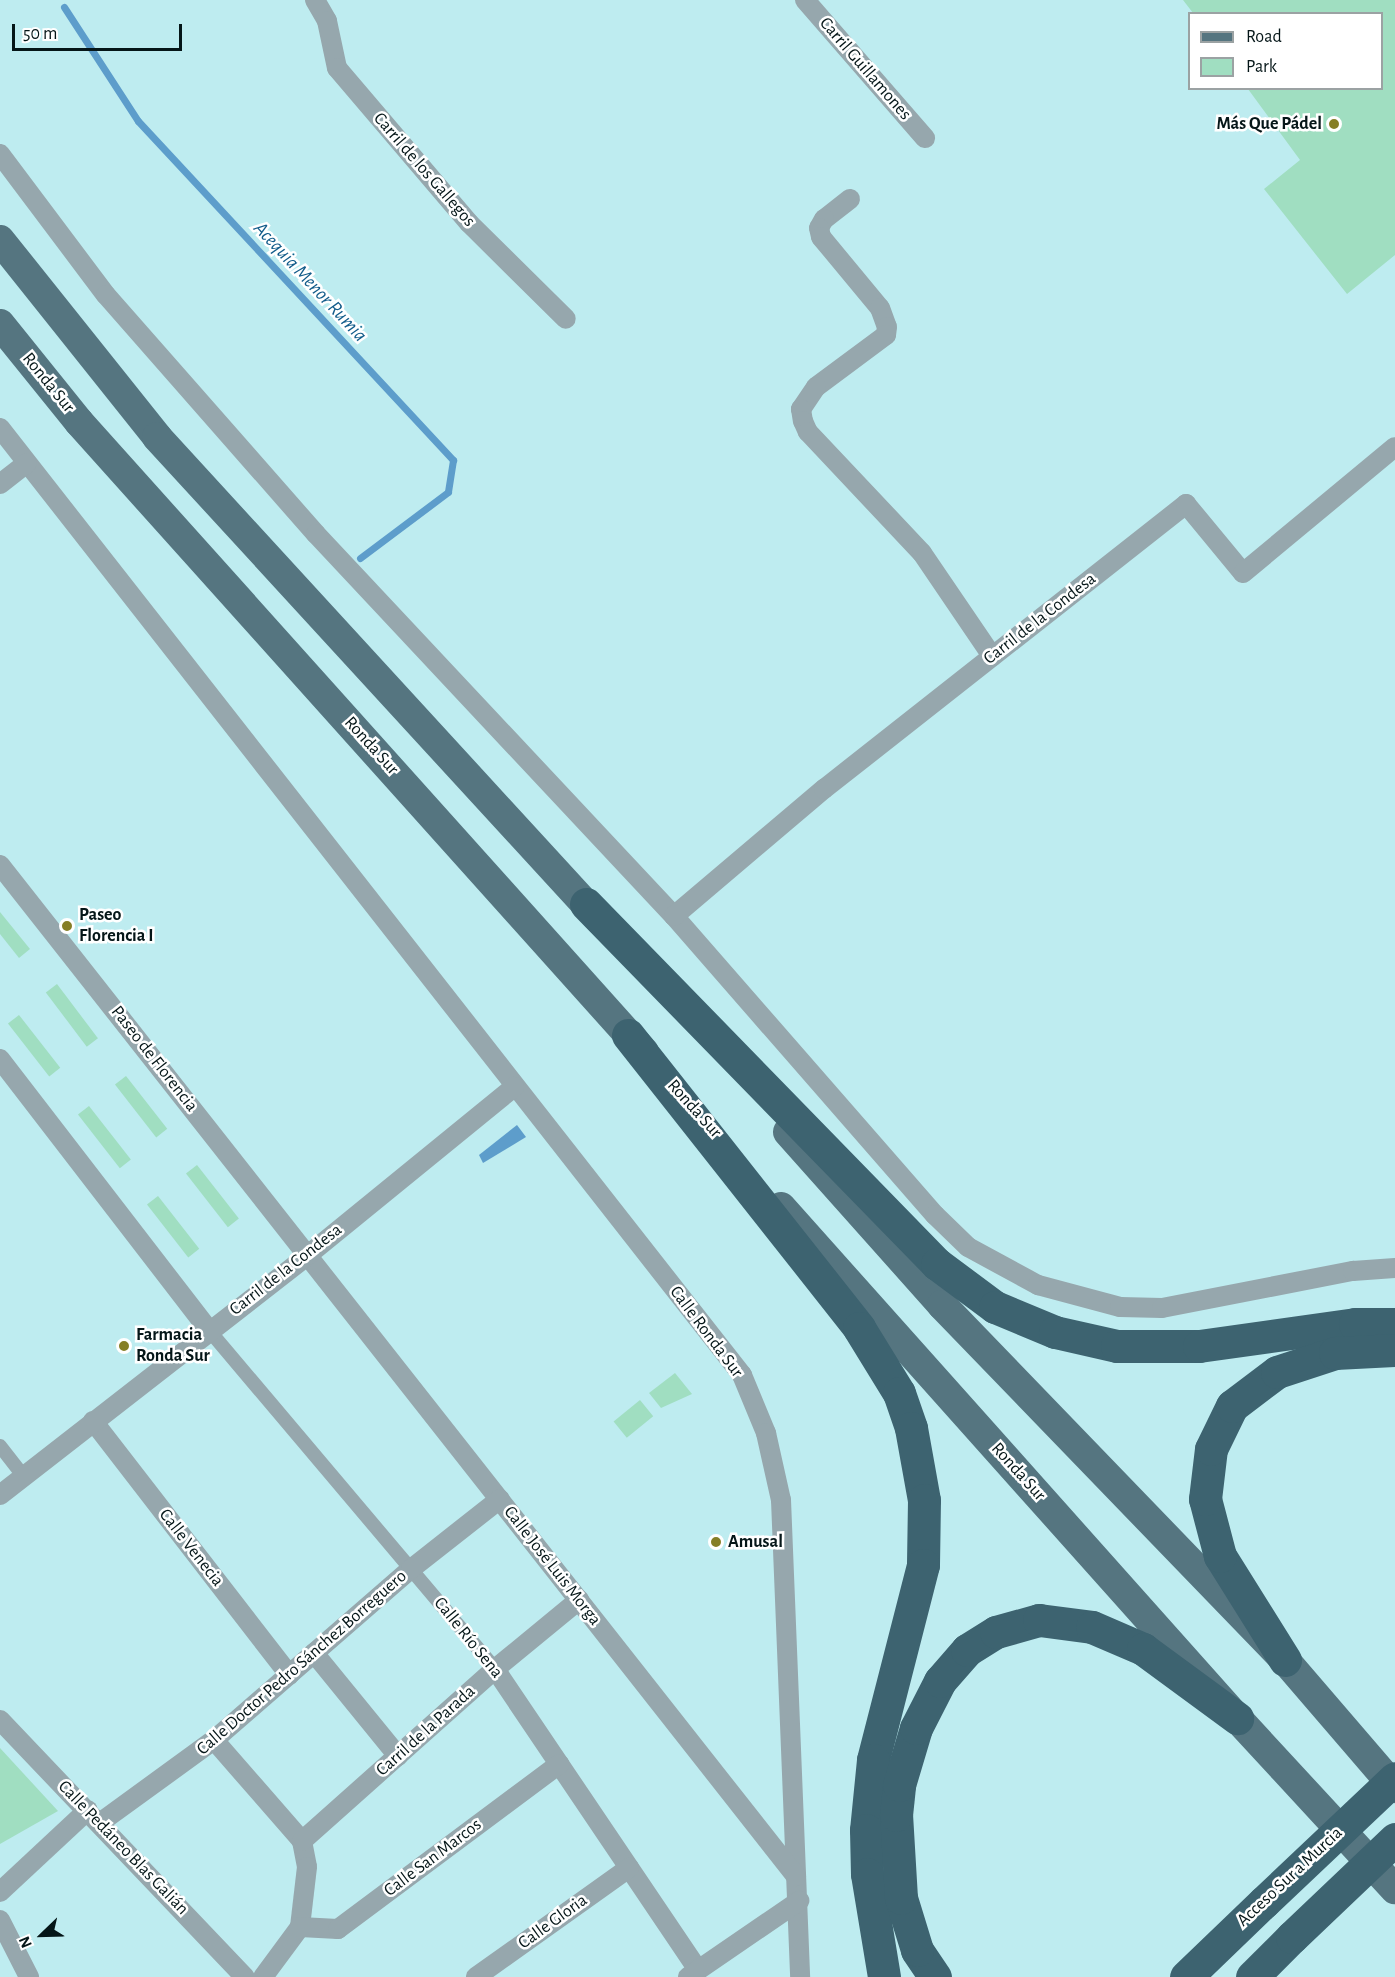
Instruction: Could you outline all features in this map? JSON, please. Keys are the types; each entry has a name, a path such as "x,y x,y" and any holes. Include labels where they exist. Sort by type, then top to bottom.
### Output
{"highway":[{"path":"586,904 937,1264 995,1307 1055,1332 1127,1347 1199,1346 1355,1324 1395,1324"},
{"path":"628,1035 859,1328 899,1394 911,1428 924,1500 923,1566 873,1760 867,1808 867,1874 884,1977"},
{"path":"1285,1660 1220,1556 1205,1499 1211,1449 1232,1406 1277,1372 1335,1353 1395,1350"},
{"path":"934,1977 917,1950 901,1899 896,1815 901,1776 916,1728 940,1681 967,1650 996,1632 1039,1620 1092,1627 1143,1649 1237,1718"},
{"name":"Acceso Sur a Murcia","path":"1186,1977 1395,1778"},
{"path":"1252,1977 1395,1839"}],"main road":[{"path":"0,240 157,437 586,904 942,1305 1285,1660 1395,1788"},
{"name":"Ronda Sur","path":"0,324 79,422 1237,1718 1395,1889"}],"street":[{"name":"Carril de los Gallegos","path":"315,0 327,21 337,68 469,223 566,319"},
{"name":"Carril Guillamones","path":"805,0 925,138"},
{"path":"0,154 106,295 316,534 674,916 936,1215 968,1247 1000,1267 1081,1300 1120,1308 1162,1308 1353,1271 1395,1268"},
{"path":"850,199 824,219 819,228 821,237 879,308 887,327 886,335 816,387 801,409 803,421 808,432 922,553 992,656"},
{"name":"Calle Ronda Sur","path":"2,435 27,463 742,1375 766,1433 780,1500 796,1876 799,1901 800,1977"},
{"name":"Carril de la Condesa","path":"674,916 992,656 1186,504 1243,573 1395,447"},
{"path":"0,484 27,463"},
{"name":"Paseo de Florencia","path":"0,865 308,1255"},
{"path":"0,1059 208,1329"},
{"name":"Carril de la Condesa","path":"0,1495 208,1329 308,1255 514,1087"},
{"name":"Calle José Luis Morga","path":"308,1255 796,1876"},
{"name":"Calle Río Sena","path":"208,1329 495,1669 629,1868 693,1974"},
{"name":"Calle Venecia","path":"93,1421 289,1675"},
{"path":"0,1446 24,1477"},
{"name":"Calle Doctor Pedro Sánchez Borreguero","path":"0,1892 95,1816 214,1740 411,1569 500,1500"},
{"name":"Carril de la Parada","path":"302,1841 495,1669 579,1600"},
{"path":"314,1653 398,1756"},
{"name":"Calle Pedáneo Blas Galián","path":"0,1720 95,1816 245,1977"},
{"path":"214,1740 302,1841 307,1867 300,1927 263,1977"},
{"name":"Calle San Marcos","path":"300,1927 338,1929 559,1764"},
{"name":"Calle Gloria","path":"476,1977 629,1868"},
{"path":"693,1974 799,1901"},
{"path":"0,1920 29,1977"}],"green space":[{"name":"Más Que Pádel","path":"1183,0 1395,0 1395,255 1347,294 1264,189 1300,160 1249,90 1383,90 1383,12 1192,12"},
{"path":"0,912 30,949 19,958 0,934"},
{"path":"57,984 98,1038 87,1047 46,992"},
{"path":"19,1015 60,1068 49,1076 8,1024"},
{"path":"126,1076 167,1129 156,1137 115,1085"},
{"path":"89,1106 131,1160 120,1168 78,1115"},
{"path":"197,1165 239,1219 228,1227 186,1174"},
{"path":"158,1196 199,1249 188,1257 147,1205"},
{"path":"675,1373 692,1394 661,1408 649,1393"},
{"path":"640,1400 653,1416 627,1438 614,1421"},
{"path":"0,1748 58,1811 0,1844"}],"water":[{"path":"517,1125 526,1137 483,1163 479,1155"}],"waterway":[{"name":"Acequia Menor Rumia","path":"64,7 138,121 453,460 448,492 360,558"}],"place":[{"name":"Más Que Pádel","path":"1334,124"},
{"name":"Paseo Florencia I","path":"67,926"},
{"name":"Farmacia Ronda Sur","path":"124,1346"},
{"name":"Amusal","path":"716,1542"}]}
